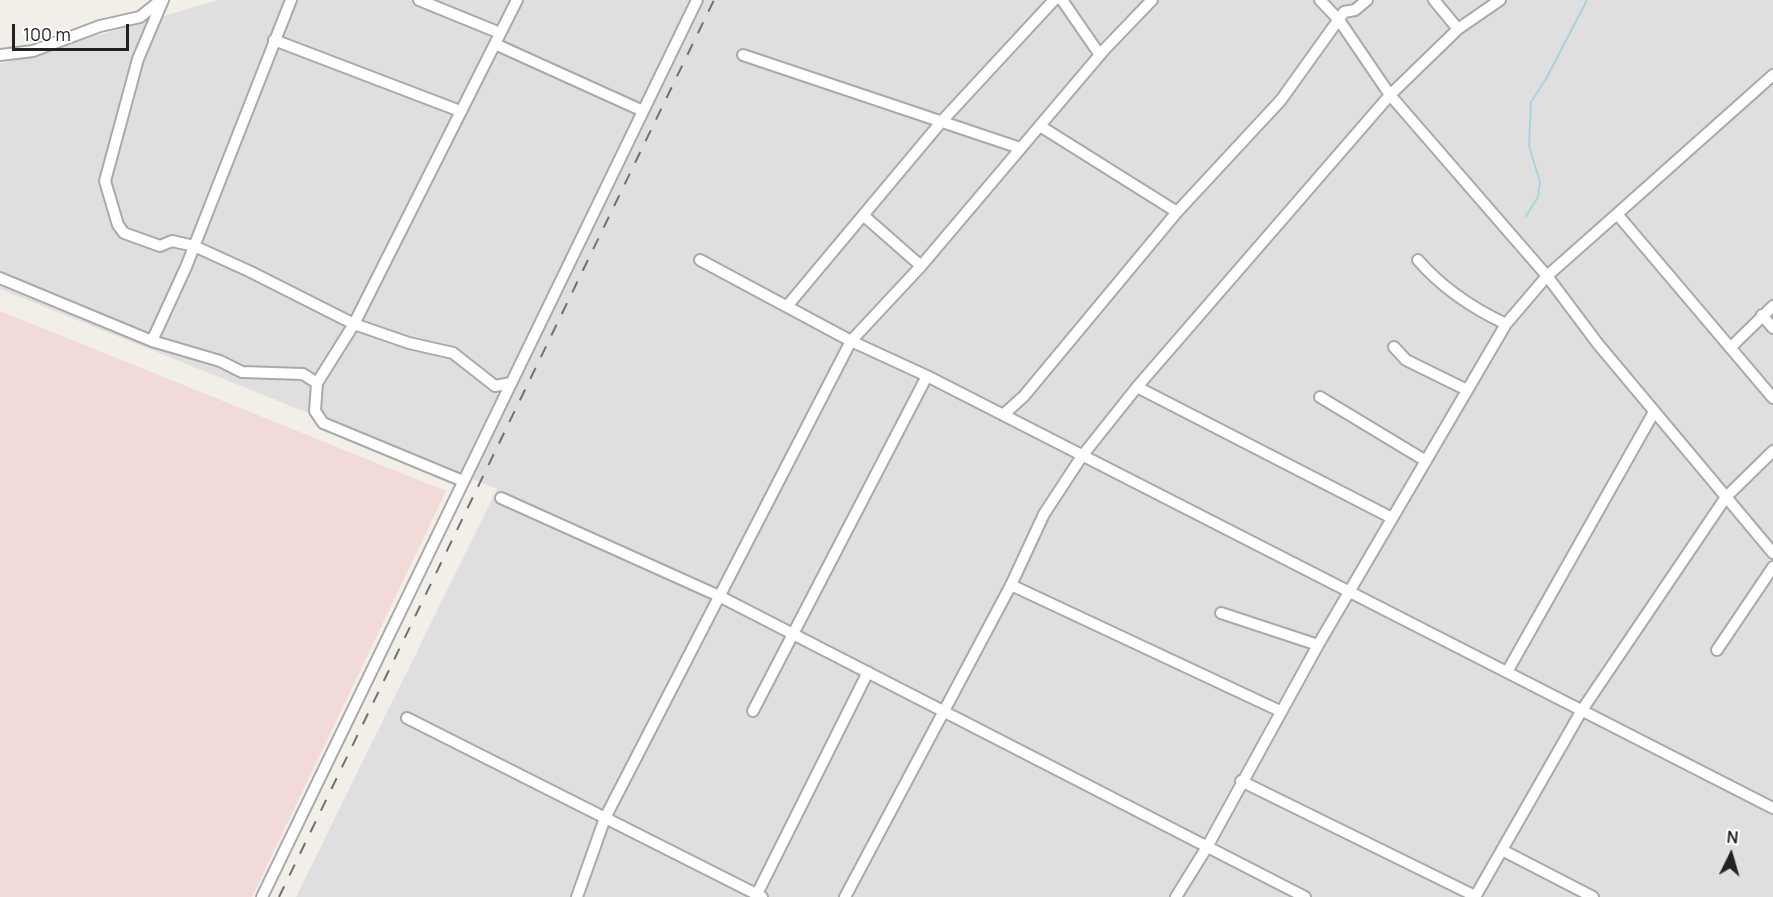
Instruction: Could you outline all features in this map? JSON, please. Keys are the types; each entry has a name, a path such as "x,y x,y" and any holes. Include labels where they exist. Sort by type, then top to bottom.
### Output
{"street":[{"path":"0,55 33,51 100,26 140,17 162,0"},
{"path":"162,0 138,58 105,181 106,192 124,233 160,246 172,241 194,246 354,324 408,343 453,353 495,386 511,383"},
{"path":"152,341 194,246 291,0"},
{"path":"419,0 500,33"},
{"path":"464,481 323,423 315,411 318,383 354,324 517,0"},
{"path":"262,897 697,0"},
{"path":"788,305 942,121 1054,0"},
{"path":"1062,0 1100,55"},
{"path":"580,896 605,818 850,341 921,266 1100,55 1152,0"},
{"path":"1320,0 1339,20 1390,95 1547,276 1598,344 1773,553"},
{"path":"1003,415 1024,396 1177,212 1281,100 1344,12 1355,9 1367,0"},
{"path":"1434,0 1458,29"},
{"path":"845,897 1011,585 1044,514 1082,456 1137,387 1390,95 1458,29 1500,0"},
{"path":"274,40 460,111"},
{"path":"495,44 643,111"},
{"path":"742,55 1020,148"},
{"path":"1176,897 1207,847 1241,781 1349,591 1506,324 1547,276 1773,75"},
{"path":"1040,126 1177,212"},
{"path":"1617,214 1773,398"},
{"path":"863,215 921,266"},
{"path":"1418,260 1431,276 1474,309 1506,324"},
{"path":"700,261 788,305 850,341 927,376 1773,808"},
{"path":"0,278 152,341 220,361 242,372 303,374 318,383"},
{"path":"1731,347 1773,306"},
{"path":"1762,315 1773,328"},
{"path":"1394,347 1406,360 1467,390"},
{"path":"753,711 927,376"},
{"path":"1137,387 1392,518"},
{"path":"1320,397 1426,460"},
{"path":"1507,672 1654,412"},
{"path":"1241,781 1475,896 1582,710 1726,497 1773,452"},
{"path":"501,498 719,596 1305,897"},
{"path":"1717,650 1773,567"},
{"path":"1011,585 1280,711"},
{"path":"1221,613 1318,645"},
{"path":"407,718 759,896 868,672"},
{"path":"1502,849 1593,897"}],"shaded area":[{"path":"218,0 1773,0 1773,897 296,897 497,489 0,289 0,64"},
{"path":"0,311 446,491 252,897 0,897"}],"waterway":[{"path":"1526,216 1538,197 1540,182 1529,146 1531,102 1546,79 1587,0"}],"railway":[{"path":"279,897 714,0"}]}
